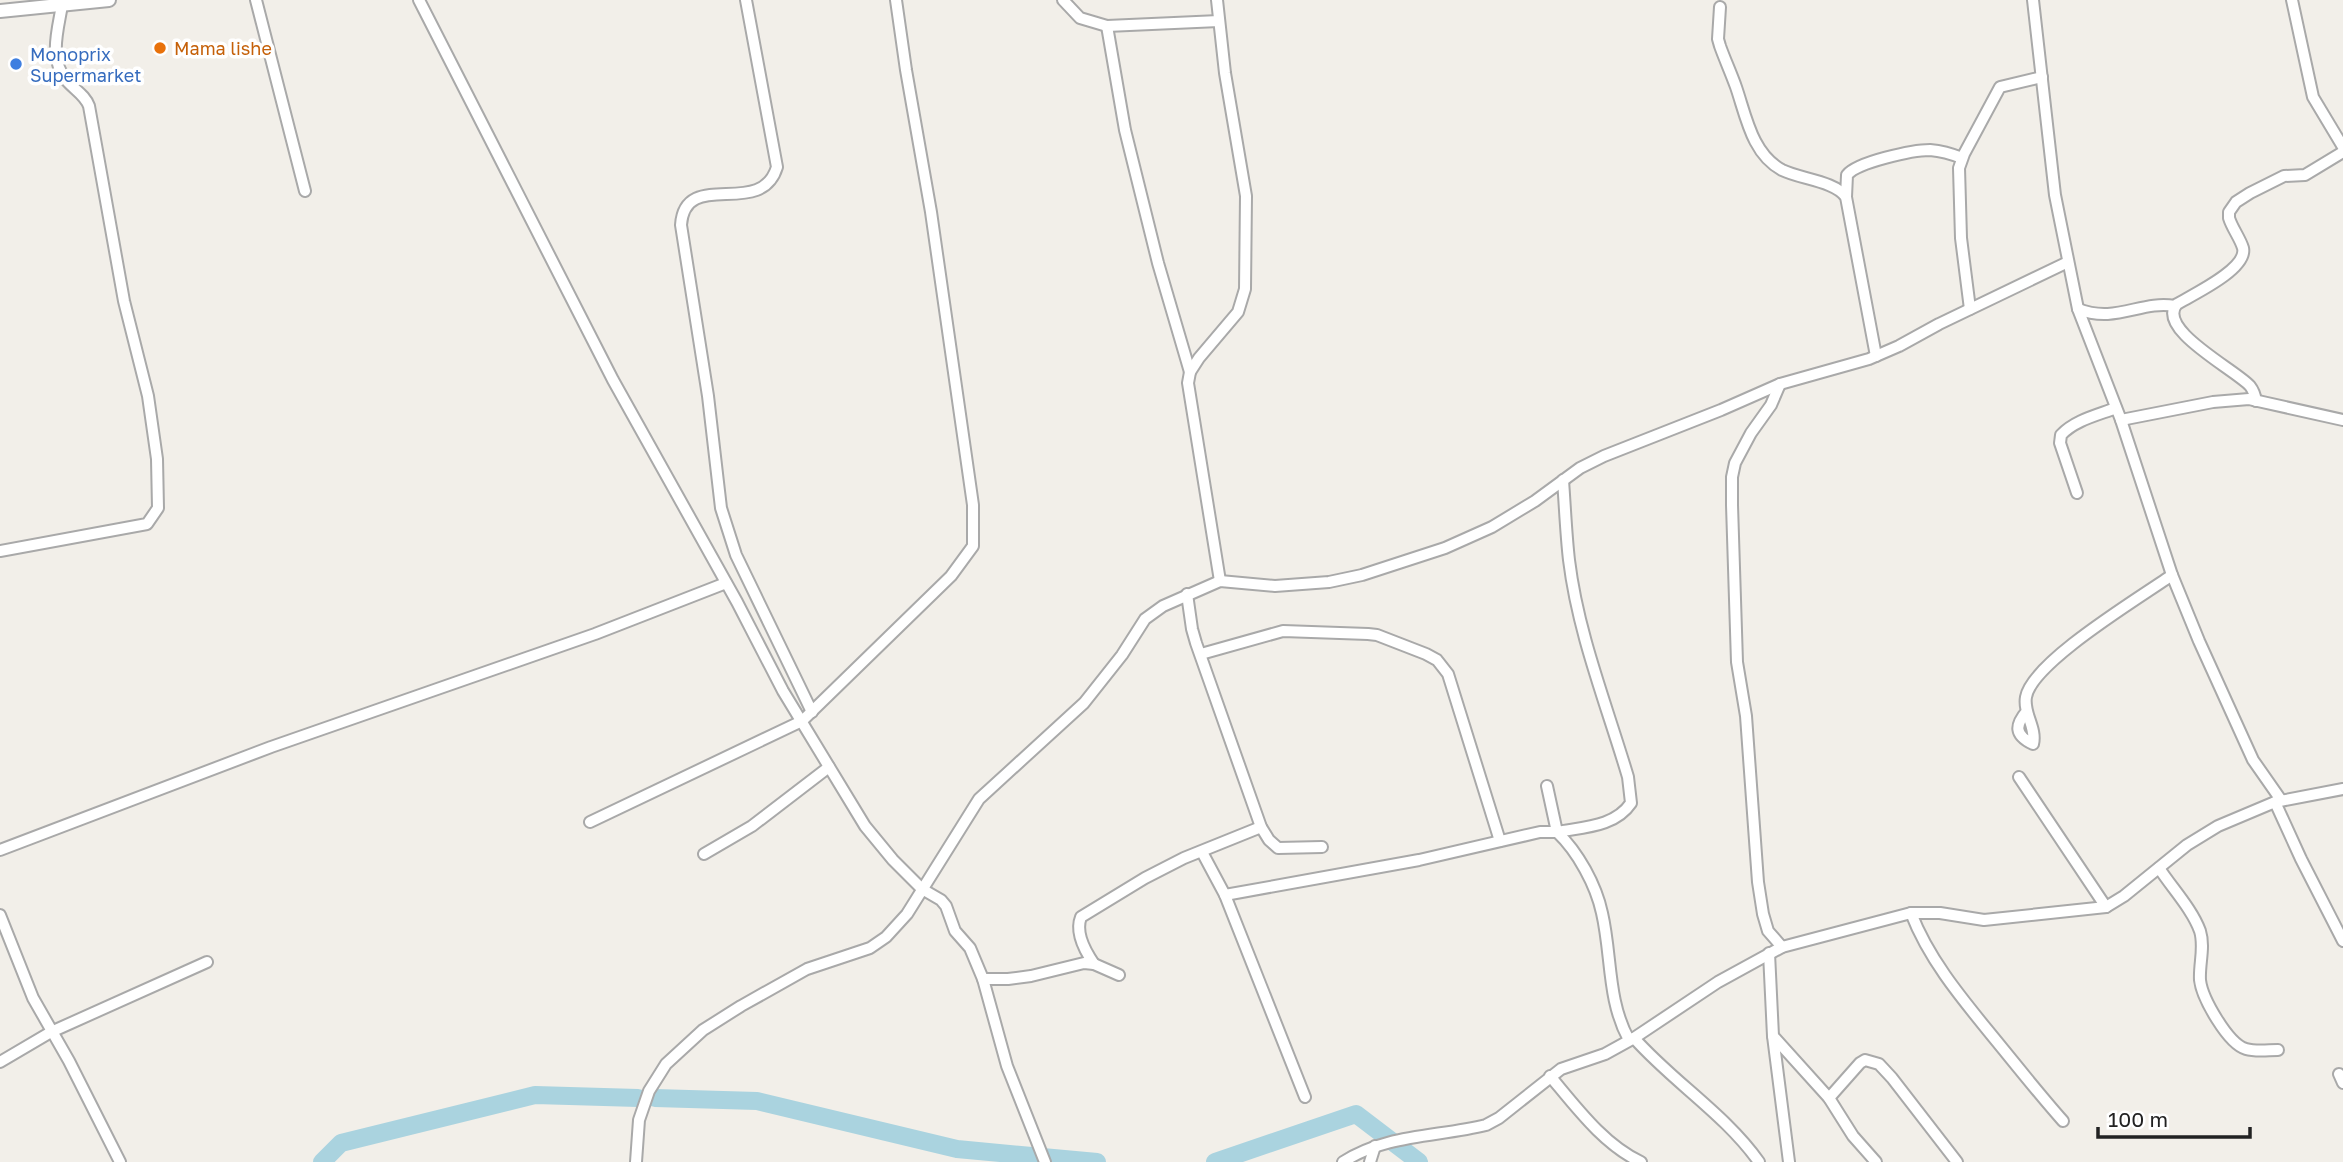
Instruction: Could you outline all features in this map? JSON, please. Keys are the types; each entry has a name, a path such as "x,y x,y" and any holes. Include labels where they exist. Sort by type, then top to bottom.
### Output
{"street":[{"path":"0,11 109,0"},
{"path":"256,0 305,191"},
{"path":"419,0 613,380 783,691 865,826 922,889 934,894 946,906 955,931 970,948 984,979 1007,1066 1045,1162"},
{"path":"746,0 777,167 773,179 759,190 704,195 694,199 687,204 681,225 708,396 721,508 736,555 812,712"},
{"path":"590,822 802,721 951,576 973,546 973,505 931,212 896,0"},
{"path":"1063,0 1080,18 1107,26 1219,21"},
{"path":"1190,372 1238,312 1245,289 1246,196 1225,73 1217,0"},
{"path":"2033,0 2054,195 2078,309 2121,420 2172,575 2253,760 2278,801 2296,850 2343,941"},
{"path":"2256,401 2255,393 2247,383 2196,345 2176,324 2172,313 2175,306 2232,270 2240,261 2243,249 2229,218 2229,212 2236,202 2279,178 2305,175 2343,149 2313,97 2292,0"},
{"path":"0,551 147,524 158,508 157,459 148,396 124,301 89,106 83,95 63,75 55,54 62,5"},
{"path":"1720,7 1718,39 1745,120 1759,147 1782,170 1838,189 1846,197"},
{"path":"1107,26 1125,130 1158,263 1190,372 1190,399 1220,581"},
{"path":"1970,309 1961,238 1959,176 1962,158 2000,87 2042,77"},
{"path":"1876,356 1846,197 1847,175 1859,167 1924,151 1945,152 1962,158"},
{"path":"648,1162 635,1162 639,1120 649,1091 666,1063 703,1030 741,1006 807,969 870,948 886,937 907,914 979,799 1084,703 1145,619 1163,606 1220,581 1297,586 1329,582 1362,575 1445,548 1478,534 1524,508 1604,456 1780,384 1876,356 2068,262"},
{"path":"2078,309 2100,315 2158,305 2175,306"},
{"path":"1780,384 1772,405 1751,433 1735,463 1732,505 1737,662 1746,716 1759,890 1768,931 1783,947"},
{"path":"2121,420 2223,401 2256,401 2343,420"},
{"path":"2077,493 2060,443 2061,435 2087,419 2116,408"},
{"path":"1225,895 1419,860 1540,832 1557,832 1609,821 1628,807 1631,797 1628,777 1576,597 1569,561 1563,481"},
{"path":"2027,711 2026,695 2049,662 2172,575"},
{"path":"0,850 271,747 595,634 726,583"},
{"path":"1187,594 1192,629 1261,827 1278,848 1322,846"},
{"path":"1200,654 1275,632 1316,631 1377,635 1437,660 1448,674 1500,841"},
{"path":"704,854 752,826 829,767"},
{"path":"2019,778 2106,907"},
{"path":"1547,786 1557,832 1580,862 1596,892 1602,912 1613,996 1621,1025 1632,1039 1717,1115 1759,1162"},
{"path":"1343,1162 1375,1146 1393,1141 1486,1125 1499,1118 1550,1076 1571,1064 1599,1056 1632,1039 1677,1008 1783,947 1911,914 1940,913 1984,920 2106,907 2207,832 2278,801 2343,789"},
{"path":"1094,964 1083,943 1079,927 1081,917 1145,878 1261,827"},
{"path":"1202,852 1225,895 1305,1097"},
{"path":"2159,868 2199,931 2202,946 2200,983 2210,1008 2239,1046 2251,1051 2278,1050"},
{"path":"1911,914 1918,933 1961,997 2063,1121"},
{"path":"0,915 33,998 69,1061 120,1162"},
{"path":"1769,953 1770,1011 1789,1162"},
{"path":"0,1062 51,1032 207,962"},
{"path":"984,979 1008,979 1084,963 1094,964 1119,975"},
{"path":"1773,1036 1829,1098 1853,1136 1876,1162"},
{"path":"1829,1098 1853,1068 1865,1060 1879,1064 1957,1162"},
{"path":"1550,1076 1615,1146 1641,1162"},
{"path":"1370,1162 1375,1146"}],"waterway":[{"path":"322,1162 341,1143 535,1095 638,1098"},
{"path":"655,1098 757,1101 957,1149 1097,1162"},
{"path":"1215,1162 1356,1114 1419,1162"}],"place":[{"name":"Mama lishe","path":"160,48"},
{"name":"Monoprix Supermarket","path":"16,64"}]}
